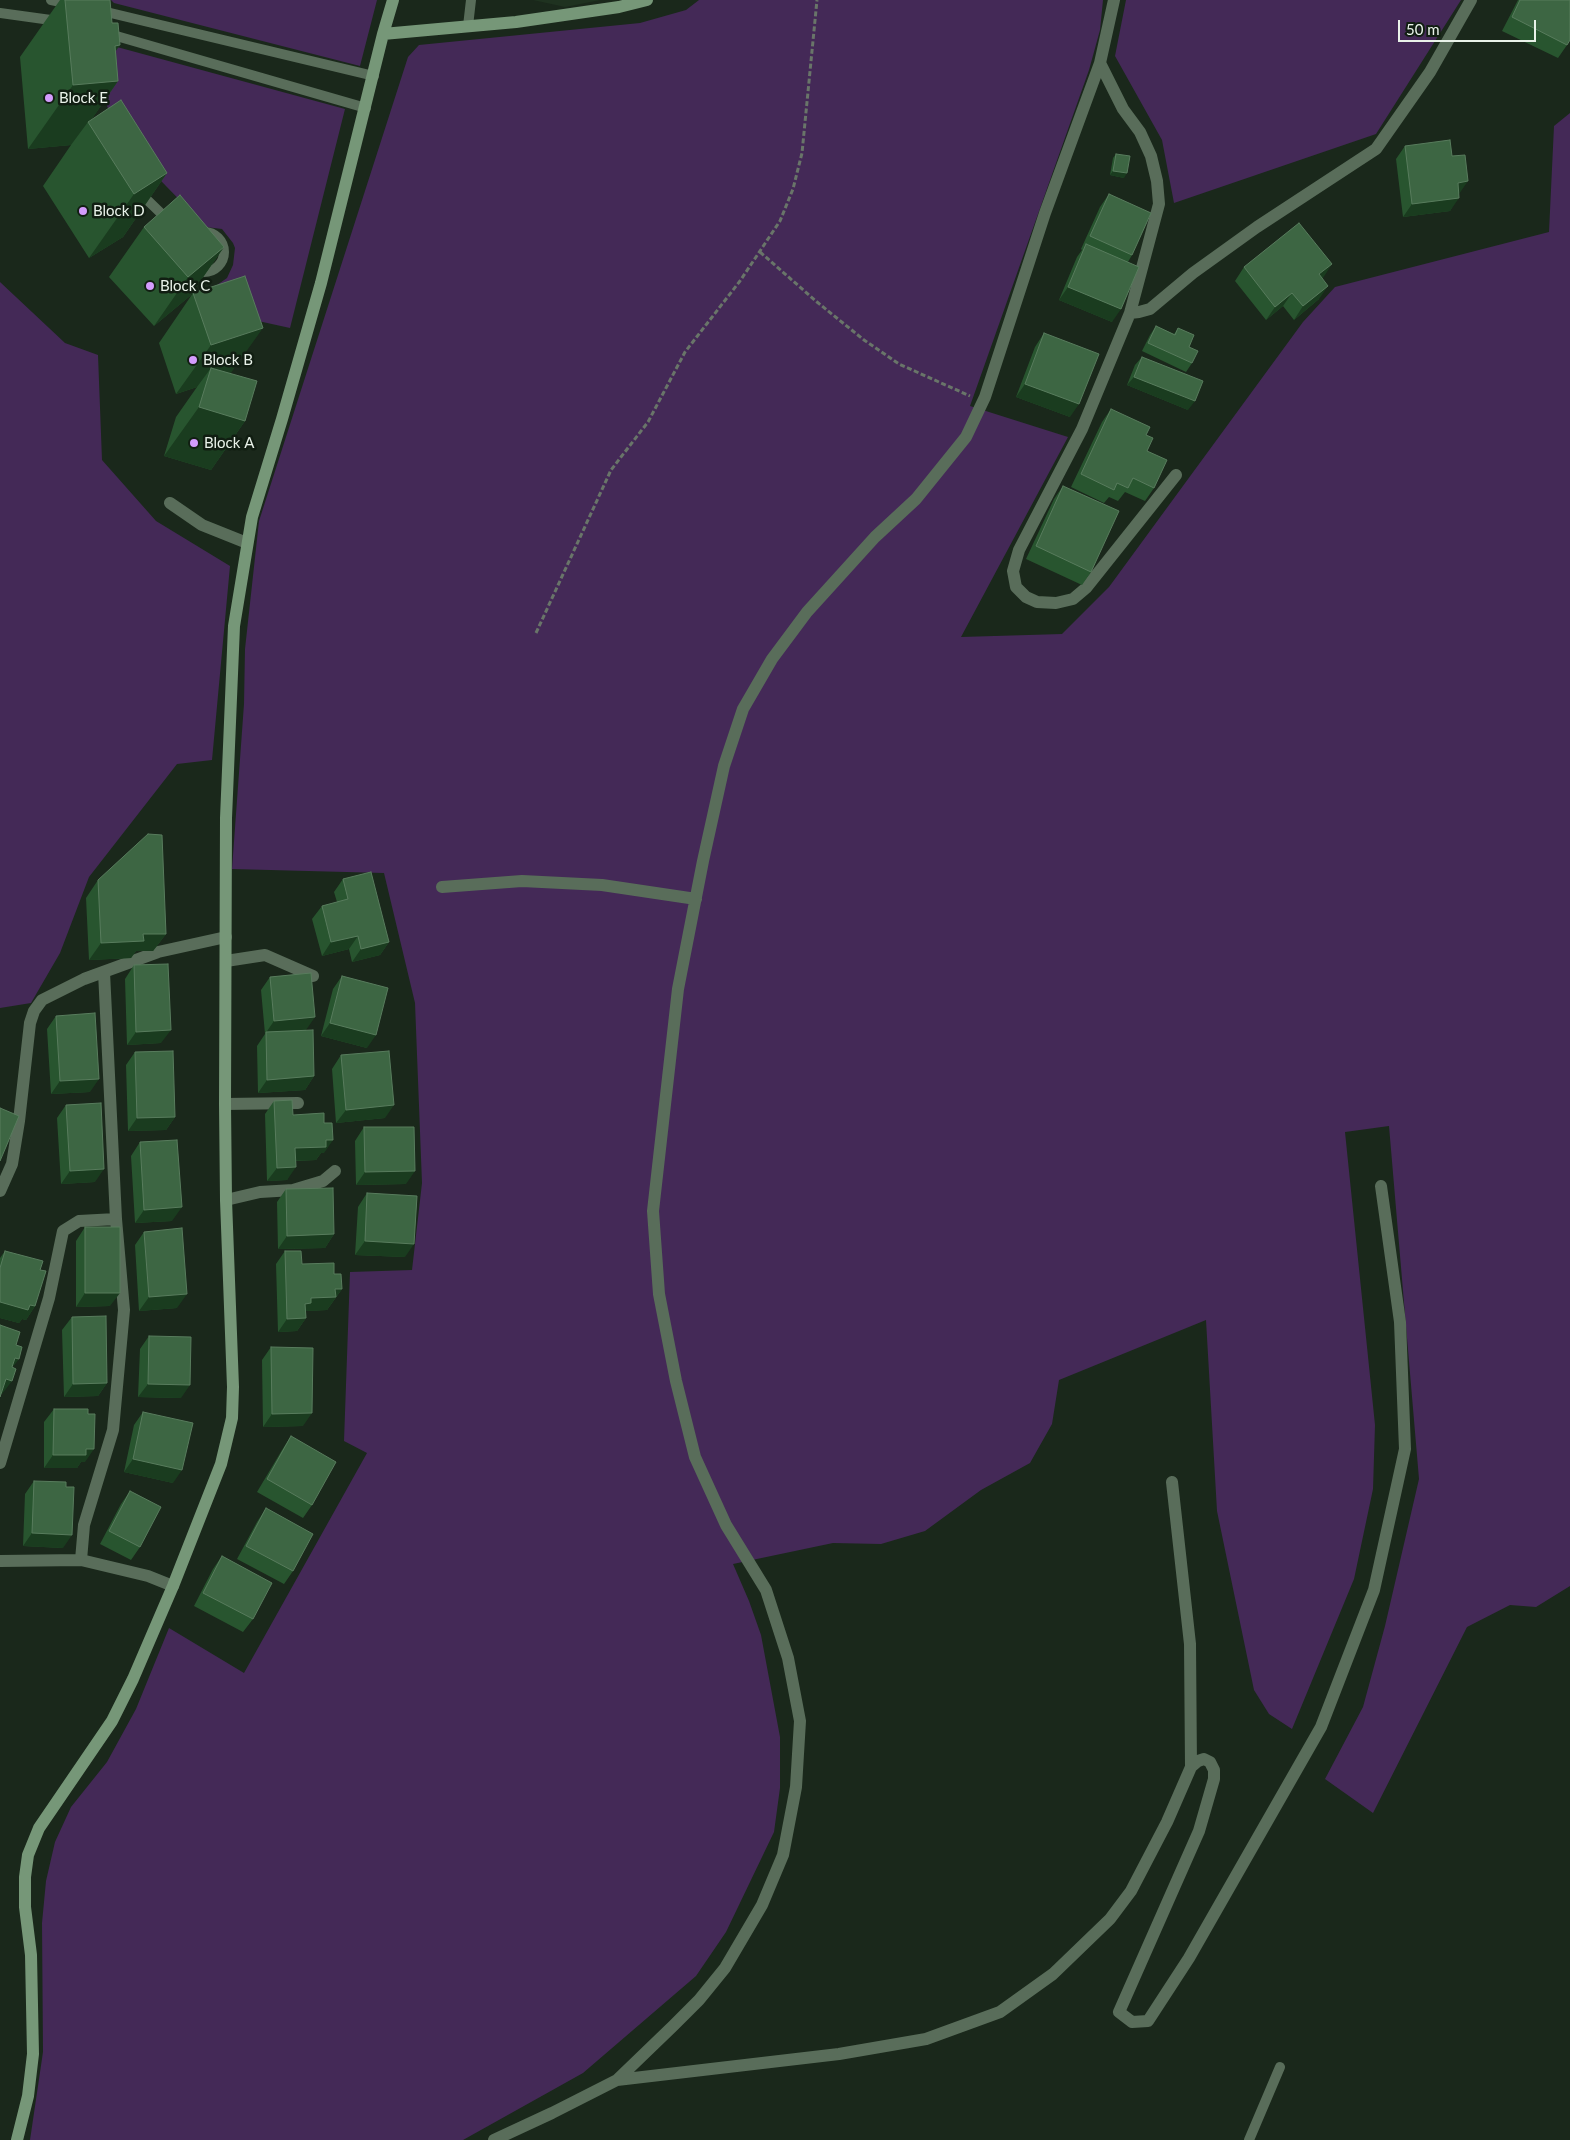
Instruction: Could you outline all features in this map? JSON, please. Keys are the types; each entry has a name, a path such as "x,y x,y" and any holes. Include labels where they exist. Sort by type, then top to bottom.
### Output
{"street":[{"path":"17,2140 28,2096 33,2054 30,1955 25,1907 25,1877 28,1855 38,1828 112,1721 133,1679 173,1586 221,1464 232,1418 234,1387 226,1200 225,1104 226,818 234,626 252,517 302,350 393,0"},
{"path":"383,34 516,22 619,7 647,0"},
{"path":"494,2140 617,2080 704,1993 725,1968 762,1905 783,1855 796,1787 800,1721 788,1658 766,1590 726,1525 695,1457 676,1381 660,1294 653,1211 678,988 724,766 743,709 772,659 807,612 875,537 916,499 966,437 985,397 1045,213 1100,63 1114,0"},
{"path":"1130,313 1150,309 1193,273 1257,227 1376,149 1430,72 1471,0"},
{"path":"1100,63 1124,109 1140,132 1151,156 1157,181 1159,204 1130,313 1082,429 1019,550 1013,571 1016,587 1026,597 1037,602 1056,603 1072,599 1086,588 1176,475"},
{"path":"170,503 202,525 247,543"},
{"path":"442,887 522,881 602,885 696,899"},
{"path":"0,1191 12,1164 30,1023 34,1011 42,1000 84,979 158,952 226,937"},
{"path":"226,961 265,955 313,976"},
{"path":"81,1560 84,1525 113,1430 124,1310 116,1219 104,972"},
{"path":"225,1104 298,1103"},
{"path":"226,1200 260,1192 293,1190 323,1181 335,1171"},
{"path":"1191,1767 1204,1759 1210,1762 1214,1770 1214,1778 1199,1831 1119,2012 1132,2022 1148,2021 1189,1958 1321,1727 1374,1590 1405,1449 1400,1322 1381,1186"},
{"path":"0,1463 49,1298 63,1231 79,1221 116,1219"},
{"path":"617,2080 839,2054 926,2039 1000,2012 1053,1974 1110,1919 1131,1891 1167,1822 1191,1767 1190,1644 1172,1482"},
{"path":"0,1561 81,1560 148,1576 173,1586"}],"lane":[{"path":"51,0 374,76"},
{"path":"468,26 471,0"},
{"path":"0,13 70,22"},
{"path":"91,29 366,108"},
{"path":"134,187 188,238"},
{"path":"200,232 214,236 224,249 224,257 219,266 212,272 204,273 187,264 183,250 188,238 200,232"},
{"path":"1250,2140 1280,2067"}],"path":[{"path":"536,633 611,470 648,422 685,352 740,280 780,221 794,189 802,153 818,0"},
{"path":"760,252 844,324 899,364 977,400"}],"shaded area":[{"path":"111,0 377,0 360,66 114,3"},
{"path":"533,0 600,0 565,7"},
{"path":"699,0 1103,0 1100,30 1089,70 970,406 1068,437 961,637 1062,634 1109,587 1303,322 1335,287 1549,232 1554,126 1570,113 1570,1586 1536,1607 1510,1605 1467,1627 1373,1813 1325,1779 1363,1707 1385,1626 1419,1479 1389,1126 1345,1132 1375,1425 1373,1489 1354,1579 1292,1729 1269,1714 1254,1690 1217,1511 1206,1320 1059,1380 1052,1424 1030,1463 981,1490 925,1531 881,1544 833,1543 733,1564 761,1635 780,1737 780,1788 774,1832 726,1932 696,1976 583,2073 463,2140 30,2140 43,2052 42,1923 46,1881 55,1842 71,1807 107,1762 136,1709 169,1628 244,1673 367,1453 344,1441 350,1272 412,1270 422,1183 415,1003 384,873 232,869 244,704 245,649 259,521 408,57 419,45 640,23 686,10"},
{"path":"1126,0 1461,0 1376,134 1174,203 1162,140 1115,56"},
{"path":"95,41 345,109 290,328 240,317 217,285 227,278 233,265 235,248 233,243 222,229 206,227 125,144 97,80"},
{"path":"0,282 65,343 98,355 102,460 156,521 230,566 212,760 177,764 89,877 60,953 31,1003 0,1008"}],"building":[{"path":"65,0 110,0 112,23 118,23 120,45 115,46 118,81 73,85"},
{"path":"1520,0 1570,0 1570,40 1567,45 1512,17"},
{"path":"121,100 167,173 134,194 88,122"},
{"path":"1450,140 1452,156 1465,155 1468,181 1458,183 1459,198 1412,204 1405,146"},
{"path":"1116,154 1130,156 1127,173 1113,171"},
{"path":"1109,194 1151,213 1132,255 1090,236"},
{"path":"180,195 224,247 188,277 144,227"},
{"path":"1299,223 1332,264 1319,274 1328,286 1303,306 1292,293 1275,307 1244,267"},
{"path":"1086,244 1139,267 1121,309 1068,287"},
{"path":"245,276 263,328 211,345 193,293"},
{"path":"1156,326 1175,335 1178,328 1194,335 1189,347 1198,351 1192,363 1148,343"},
{"path":"1044,333 1099,354 1079,404 1025,384"},
{"path":"1142,357 1203,381 1195,401 1134,377"},
{"path":"211,368 257,381 245,421 199,407"},
{"path":"1111,409 1150,427 1146,435 1153,438 1147,451 1167,460 1154,488 1133,478 1128,488 1117,483 1114,490 1081,474"},
{"path":"1063,486 1119,511 1091,572 1036,546"},
{"path":"148,834 162,835 166,934 143,934 144,941 101,943 98,880"},
{"path":"371,872 389,942 361,949 358,936 331,942 322,906 348,899 343,879"},
{"path":"168,964 171,1030 136,1032 134,965"},
{"path":"311,973 315,1017 274,1021 270,977"},
{"path":"342,976 388,988 376,1035 330,1023"},
{"path":"95,1013 99,1079 60,1081 56,1016"},
{"path":"313,1030 314,1076 267,1080 266,1032"},
{"path":"173,1051 175,1117 137,1118 135,1052"},
{"path":"389,1051 394,1105 346,1110 341,1055"},
{"path":"292,1100 293,1115 324,1113 324,1123 332,1123 333,1140 326,1140 326,1147 295,1148 296,1167 277,1168 274,1101"},
{"path":"101,1103 104,1169 70,1171 66,1105"},
{"path":"0,1108 19,1116 0,1161"},
{"path":"364,1127 414,1127 415,1171 365,1172"},
{"path":"177,1140 182,1207 144,1210 140,1142"},
{"path":"333,1188 334,1234 287,1236 286,1189"},
{"path":"367,1193 417,1196 414,1244 365,1241"},
{"path":"85,1227 120,1227 120,1293 85,1293"},
{"path":"182,1228 187,1294 149,1297 144,1232"},
{"path":"5,1251 43,1261 40,1270 46,1271 35,1306 30,1305 28,1310 0,1302 0,1268"},
{"path":"285,1251 301,1251 302,1264 334,1263 334,1274 341,1274 342,1289 335,1289 336,1297 311,1298 311,1303 305,1304 306,1318 287,1319"},
{"path":"106,1316 107,1383 73,1384 72,1317"},
{"path":"0,1325 20,1332 16,1345 22,1347 19,1359 15,1358 12,1367 16,1369 12,1381 6,1379 0,1397"},
{"path":"149,1336 191,1337 190,1385 148,1384"},
{"path":"271,1347 313,1348 312,1413 272,1414"},
{"path":"54,1409 88,1409 88,1414 95,1414 94,1449 86,1449 86,1455 53,1455"},
{"path":"143,1412 193,1423 182,1470 133,1459"},
{"path":"291,1436 336,1462 312,1505 267,1479"},
{"path":"34,1481 66,1482 66,1487 74,1487 72,1535 32,1533"},
{"path":"130,1491 161,1507 140,1547 109,1531"},
{"path":"266,1508 313,1534 293,1571 246,1546"},
{"path":"222,1556 272,1583 253,1619 203,1593"}],"place":[{"name":"Block E","path":"49,98"},
{"name":"Block D","path":"83,211"},
{"name":"Block C","path":"150,286"},
{"name":"Block B","path":"193,360"},
{"name":"Block A","path":"194,443"}]}
